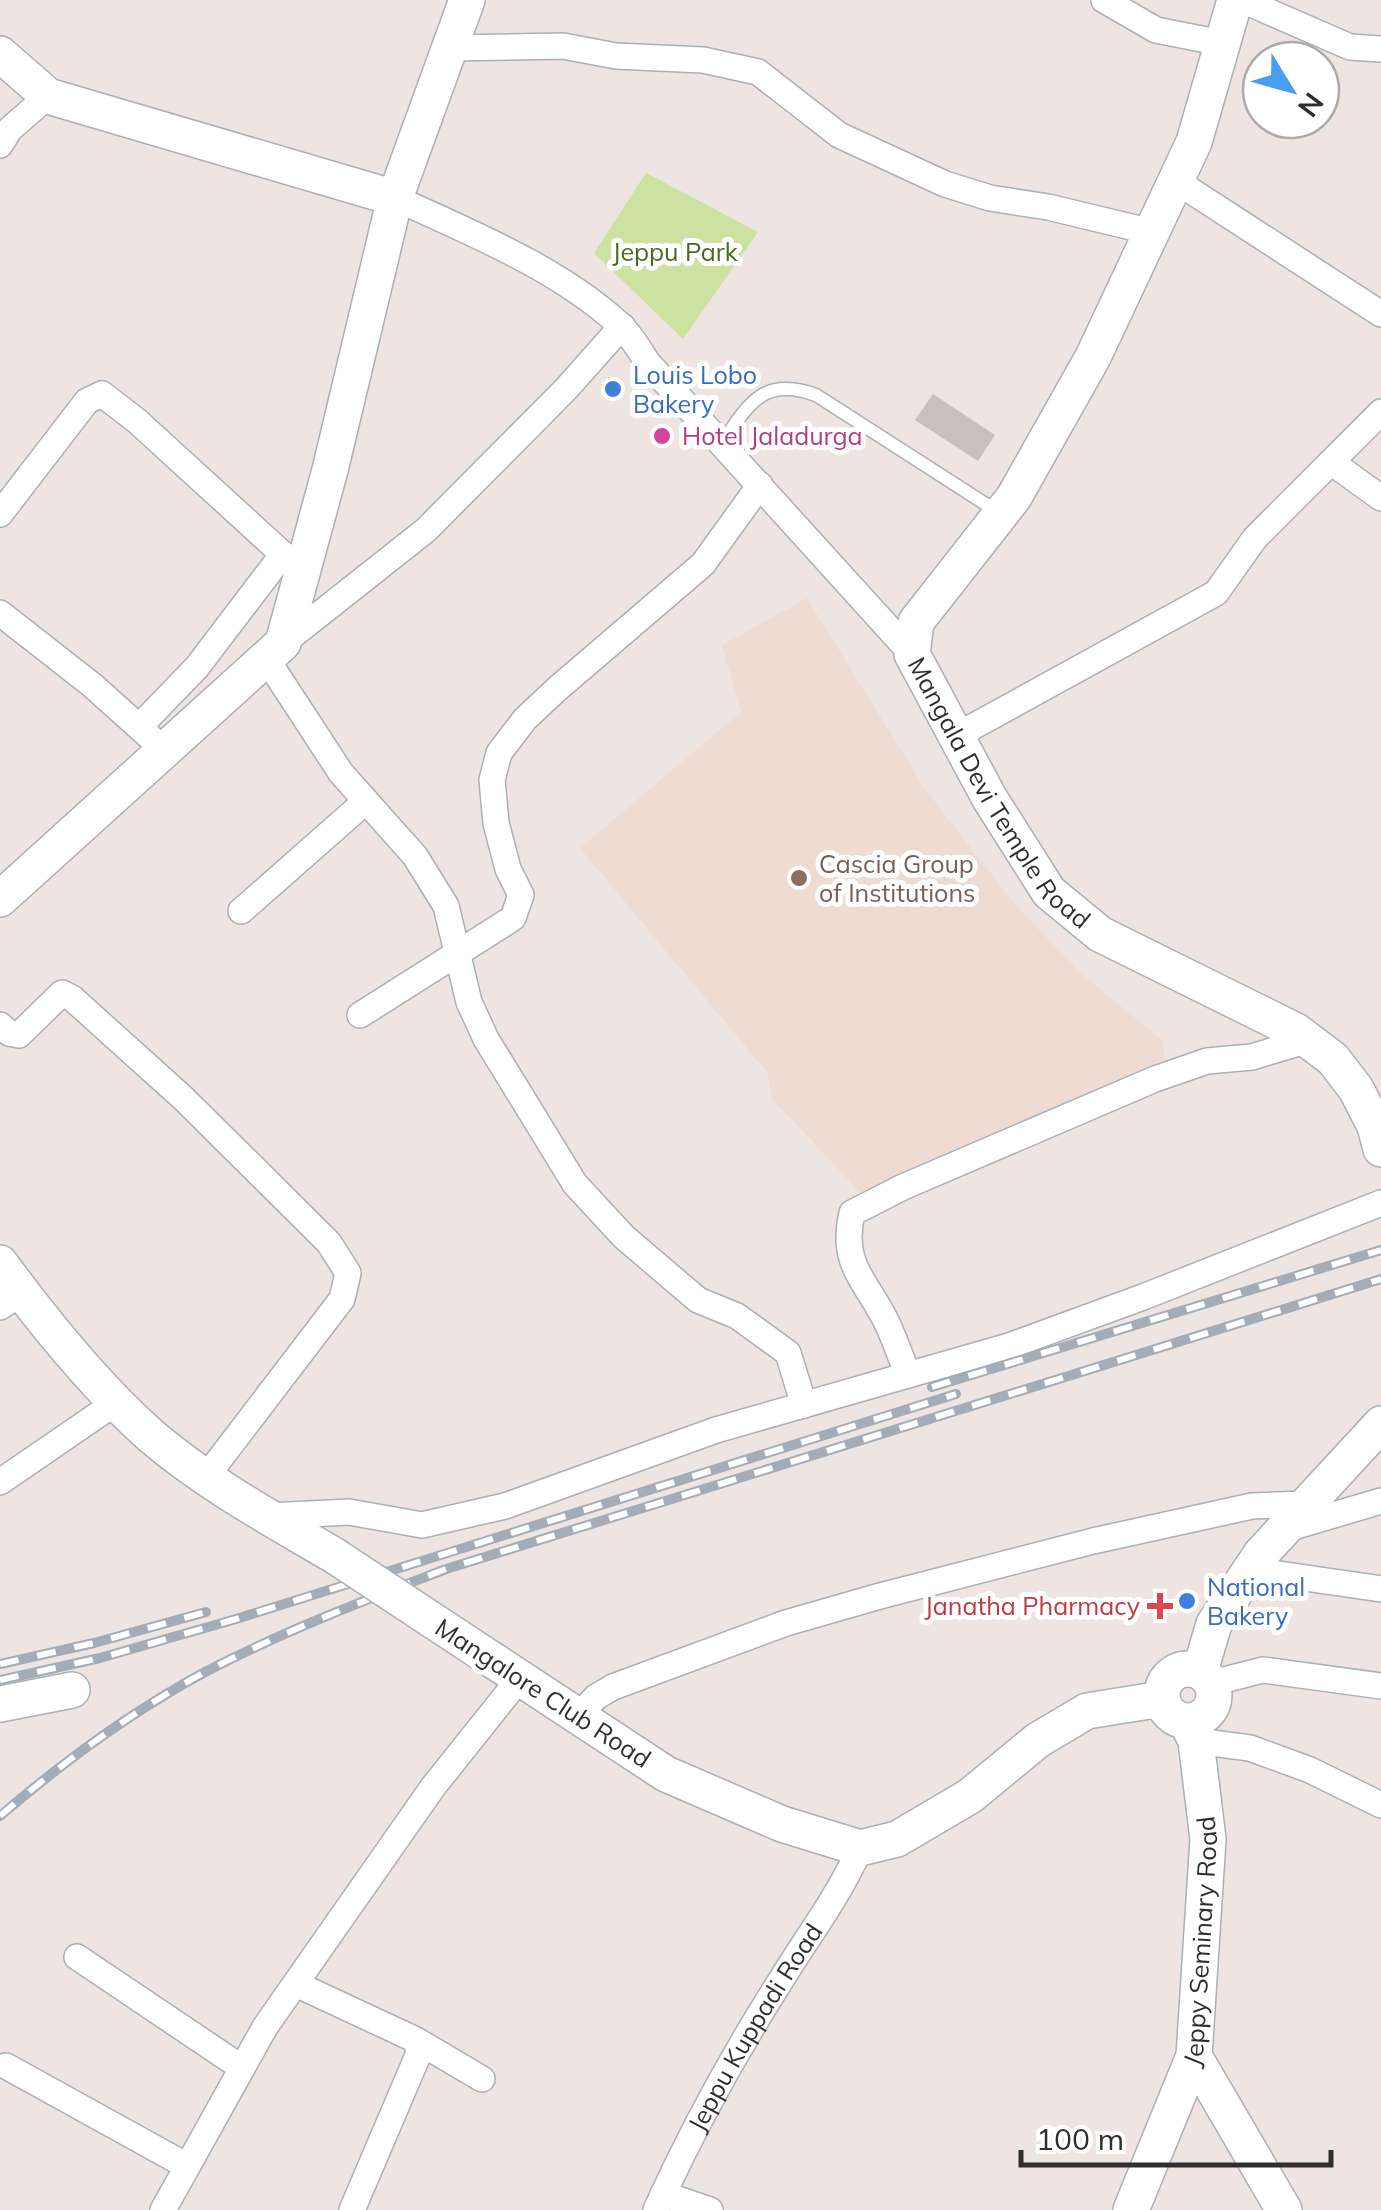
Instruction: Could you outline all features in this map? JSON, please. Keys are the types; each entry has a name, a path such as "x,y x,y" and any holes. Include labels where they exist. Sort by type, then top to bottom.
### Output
{"street":[{"path":"467,0 395,198 293,561 275,650 342,773 416,856 446,906 469,1002 486,1039 575,1184 624,1236 698,1300 737,1316 788,1353 804,1405"},
{"path":"1104,0 1156,30 1222,43"},
{"path":"1238,0 1350,47 1381,49"},
{"name":"Mangala Devi Temple Road","path":"1238,0 1194,142 1093,357 1014,497 916,622 912,654 990,799 1049,892 1100,934 1232,998 1308,1040 1333,1059 1356,1089 1375,1126 1381,1150"},
{"path":"450,48 563,46 616,56 703,60 758,72 838,134 945,184 990,198 1048,207 1152,232"},
{"path":"0,54 48,96 395,198 562,282 622,326 648,363 912,654"},
{"path":"0,145 10,129 48,96"},
{"path":"1176,181 1381,314"},
{"path":"152,738 275,650 426,530 566,389 622,326"},
{"path":"0,514 87,401 102,394 293,561"},
{"path":"956,736 1216,593 1255,538 1381,412"},
{"path":"1332,462 1381,498"},
{"path":"360,1015 513,918 521,895 508,869 496,823 492,780 499,753 525,718 703,564 760,484"},
{"path":"0,899 152,738 197,667 293,561"},
{"path":"0,613 152,738"},
{"path":"241,911 366,801"},
{"path":"0,1025 19,1034 62,994 72,998 183,1098 330,1243 348,1273 342,1300 206,1477"},
{"path":"908,1375 886,1321 856,1270 846,1239 852,1213 902,1187 1155,1079 1208,1061 1252,1057 1308,1040"},
{"path":"268,1516 349,1512 422,1526 505,1506 716,1430 1010,1346 1143,1298 1381,1203"},
{"name":"Mangalore Club Road","path":"0,1263 11,1299 70,1351 150,1434 206,1477 335,1556 666,1774 782,1824 860,1848"},
{"path":"0,1482 118,1401"},
{"path":"1206,1677 1214,1624 1250,1570 1305,1504 1381,1424"},
{"path":"1281,1531 1381,1501"},
{"path":"577,1717 596,1697 613,1688 833,1608 1252,1506 1305,1504"},
{"path":"1250,1570 1381,1588"},
{"path":"163,2210 242,2068 433,1787 506,1668"},
{"path":"1182,1721 1163,1686 1174,1672 1191,1668 1206,1677 1262,1670 1381,1686"},
{"path":"0,1704 72,1690"},
{"path":"860,1848 897,1839 970,1796 1038,1740 1087,1711 1182,1721 1310,1770 1381,1804"},
{"name":"Jeppy Seminary Road","path":"1131,2210 1194,2056 1208,1838 1182,1721"},
{"name":"Jeppu Kuppadi Road","path":"659,2202 690,2134 780,1982 844,1884 860,1848"},
{"path":"77,1958 242,2068"},
{"path":"296,1984 416,2040 482,2079"},
{"path":"352,2210 419,2052 416,2040"},
{"path":"1194,2056 1284,2210"},
{"path":"6,2066 188,2166"},
{"path":"659,2202 710,2210"}],"lane":[{"path":"722,442 744,410 763,393 781,387 799,389 816,395 1000,514"}],"shaded area":[{"name":"Cascia Group of Institutions","path":"807,598 925,789 1017,907 1084,976 1162,1040 1165,1059 860,1192 772,1099 767,1072 580,848 741,712 722,645"}],"green space":[{"name":"Jeppu Park","path":"646,173 758,232 683,339 594,253"}],"building":[{"path":"933,394 995,435 978,461 915,420"}],"railway":[{"path":"932,1387 1381,1250"},
{"path":"0,1816 100,1738 207,1671 325,1617 446,1569 1381,1279"},
{"path":"0,1680 100,1658 236,1619 956,1394"},
{"path":"0,1664 206,1612"}],"place":[{"name":"Louis Lobo Bakery","path":"613,389"},
{"name":"Hotel Jaladurga","path":"662,436"},
{"name":"Cascia Group of Institutions","path":"799,878"},
{"name":"National Bakery","path":"1187,1601"},
{"name":"Janatha Pharmacy","path":"1160,1606"}]}
